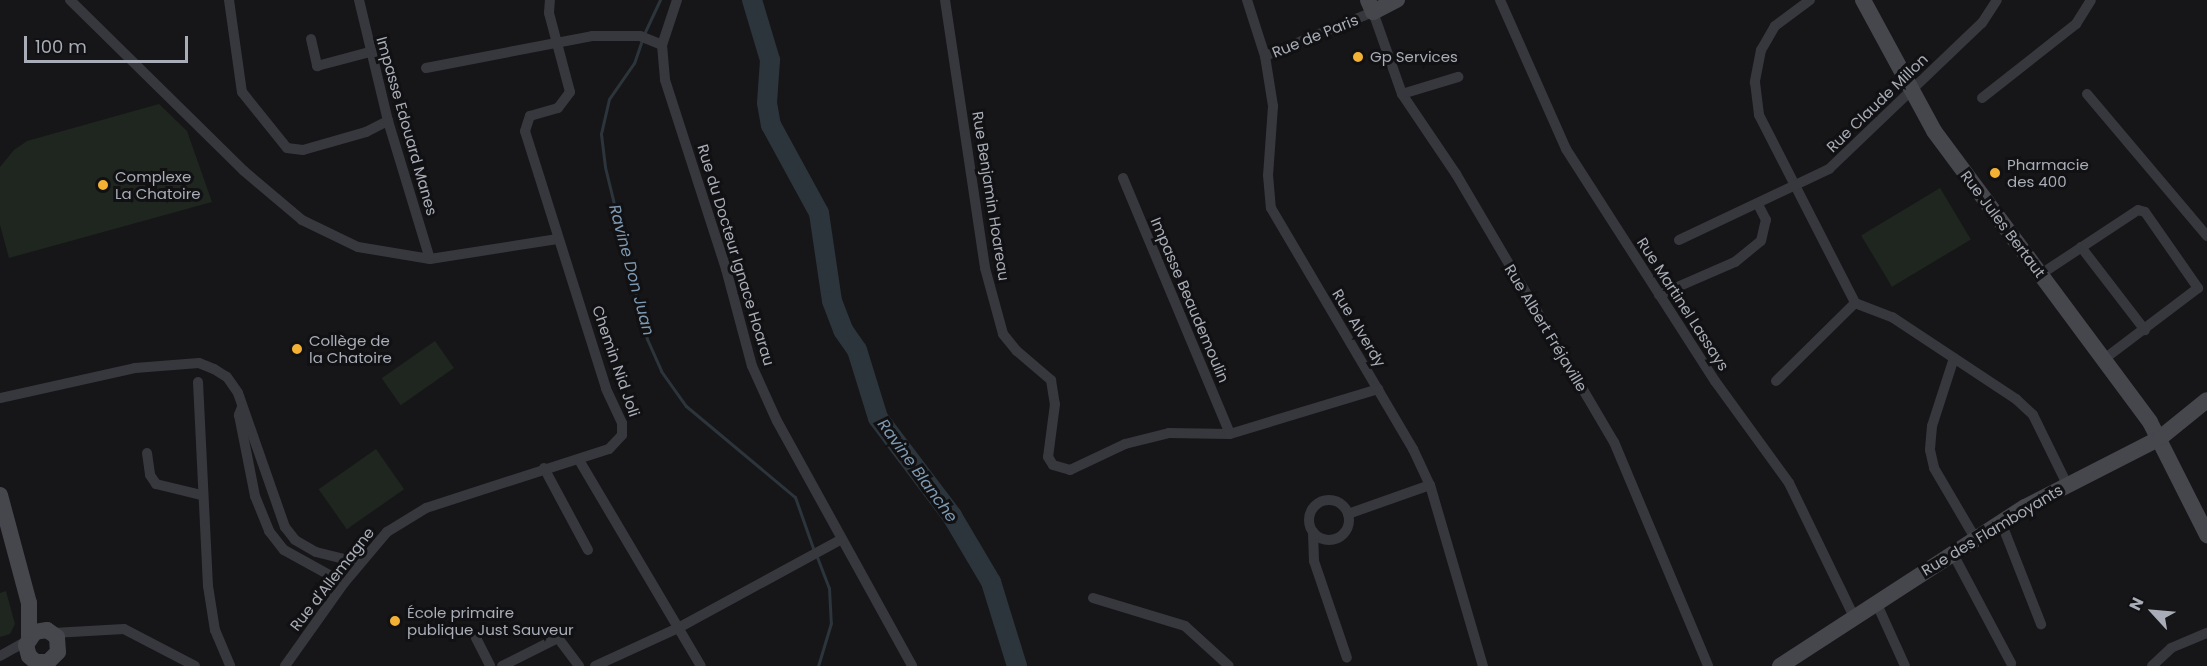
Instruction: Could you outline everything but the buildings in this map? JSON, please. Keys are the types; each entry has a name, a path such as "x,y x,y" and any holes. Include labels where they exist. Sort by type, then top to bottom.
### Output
{"street":[{"path":"69,0 244,171 302,220 358,247 430,259 558,238"},
{"path":"230,0 242,92 280,143 303,150 366,132 388,121"},
{"name":"Impasse Edouard Manes","path":"358,0 388,121 430,259"},
{"name":"Chemin Nid Joli","path":"550,0 549,13 571,86 568,99 558,108 534,113 525,126 606,388 623,429 615,446 579,460"},
{"name":"Rue du Docteur Ignace Hoarau","path":"677,0 657,43 665,80 726,269 752,366 777,421 912,666"},
{"name":"Rue Benjamin Hoareau","path":"945,0 985,268 1003,334 1017,351 1051,380 1055,404 1048,457 1053,465 1070,470 1125,444 1169,433 1230,434 1378,389"},
{"name":"Rue Alverdy","path":"1247,0 1265,56 1273,106 1268,175 1271,208 1378,389 1430,485 1483,666"},
{"name":"Rue de Paris","path":"1265,56 1371,6 1398,0"},
{"name":"Rue Martinel Lassays","path":"1500,0 1566,149 1659,295 1789,483 1854,617"},
{"path":"1810,0 1775,26 1761,50 1755,82 1759,114 1855,303 1892,317 2016,399 2033,415 2067,484"},
{"name":"Rue Jules Bertaut","path":"1863,0 1934,131 2160,438 2207,535"},
{"name":"Rue Claude Millon","path":"1679,240 1797,187 1829,170 1982,23 1997,0"},
{"path":"1982,98 2076,24 2091,0"},
{"name":"Rue Albert Fréjaville","path":"1371,6 1402,94 1456,174 1614,442 1708,666"},
{"path":"426,68 592,36 640,36 657,43"},
{"path":"311,39 317,66 370,52"},
{"path":"1402,94 1458,77"},
{"path":"2087,94 2207,236"},
{"name":"Impasse Beaudemoulin","path":"1123,178 1230,434"},
{"path":"1659,295 1736,262 1761,241 1766,220 1758,204"},
{"path":"2041,274 2138,210 2145,212 2199,288 2104,359"},
{"path":"2081,247 2145,330"},
{"path":"1776,381 1855,303"},
{"path":"1954,358 1932,426 1930,450 1934,468 1975,538"},
{"path":"0,398 135,368 199,363 227,377 243,406 285,527 295,540 316,552 360,563"},
{"path":"198,382 201,495 212,613 230,666"},
{"name":"Rue des Flamboyants","path":"1790,663 1952,552 2067,484 2160,438 2207,400"},
{"path":"243,406 239,415 255,496 270,531 284,550 344,583"},
{"path":"147,453 150,475 156,484 201,495"},
{"path":"579,460 680,627 701,666"},
{"name":"Rue d'Allemagne","path":"285,666 344,583 387,532 426,508 544,468 579,460"},
{"path":"544,468 588,550"},
{"path":"1348,514 1430,485"},
{"path":"0,495 42,650"},
{"path":"1313,532 1329,540 1338,538 1347,529 1348,514 1338,502 1322,501 1311,511 1309,524 1313,532 1314,561 1347,658"},
{"path":"2001,522 2041,624"},
{"path":"595,666 680,627 842,539"},
{"path":"1952,552 2011,663"},
{"path":"1093,598 1185,626 1229,666"},
{"path":"1876,603 1905,666"},
{"path":"0,656 42,650 82,632 124,629 195,666"},
{"path":"2152,666 2171,648 2207,633"},
{"path":"476,638 490,666"},
{"path":"502,666 555,638 564,641 579,666"}],"shaded area":[{"name":"Complexe La Chatoire","path":"159,104 187,131 212,202 9,258 0,225 0,167 14,150 27,141"},
{"path":"1940,188 1971,239 1892,287 1861,235"},
{"path":"435,341 454,368 401,405 382,378"},
{"path":"376,449 404,489 347,529 319,489"},
{"path":"6,591 15,624 10,634 0,637 0,593"}],"waterway":[{"name":"Ravine Don Juan","path":"644,34 660,0"},
{"name":"Ravine Blanche","path":"752,0 770,60 767,103 771,125 819,213 832,301 843,330 857,350 878,418 952,516 991,582 1017,666"},
{"name":"Ravine Don Juan","path":"642,40 634,63 609,99 601,134 605,167 647,339 661,371 686,406 795,497 814,551"},
{"name":"Ravine Don Juan","path":"817,557 829,588 831,623 818,666"}],"place":[{"name":"Gp Services","path":"1358,57"},
{"name":"Pharmacie des 400","path":"1995,173"},
{"name":"Complexe La Chatoire","path":"103,185"},
{"name":"Collège de la Chatoire","path":"297,349"},
{"name":"École primaire publique Just Sauveur","path":"395,621"}]}
